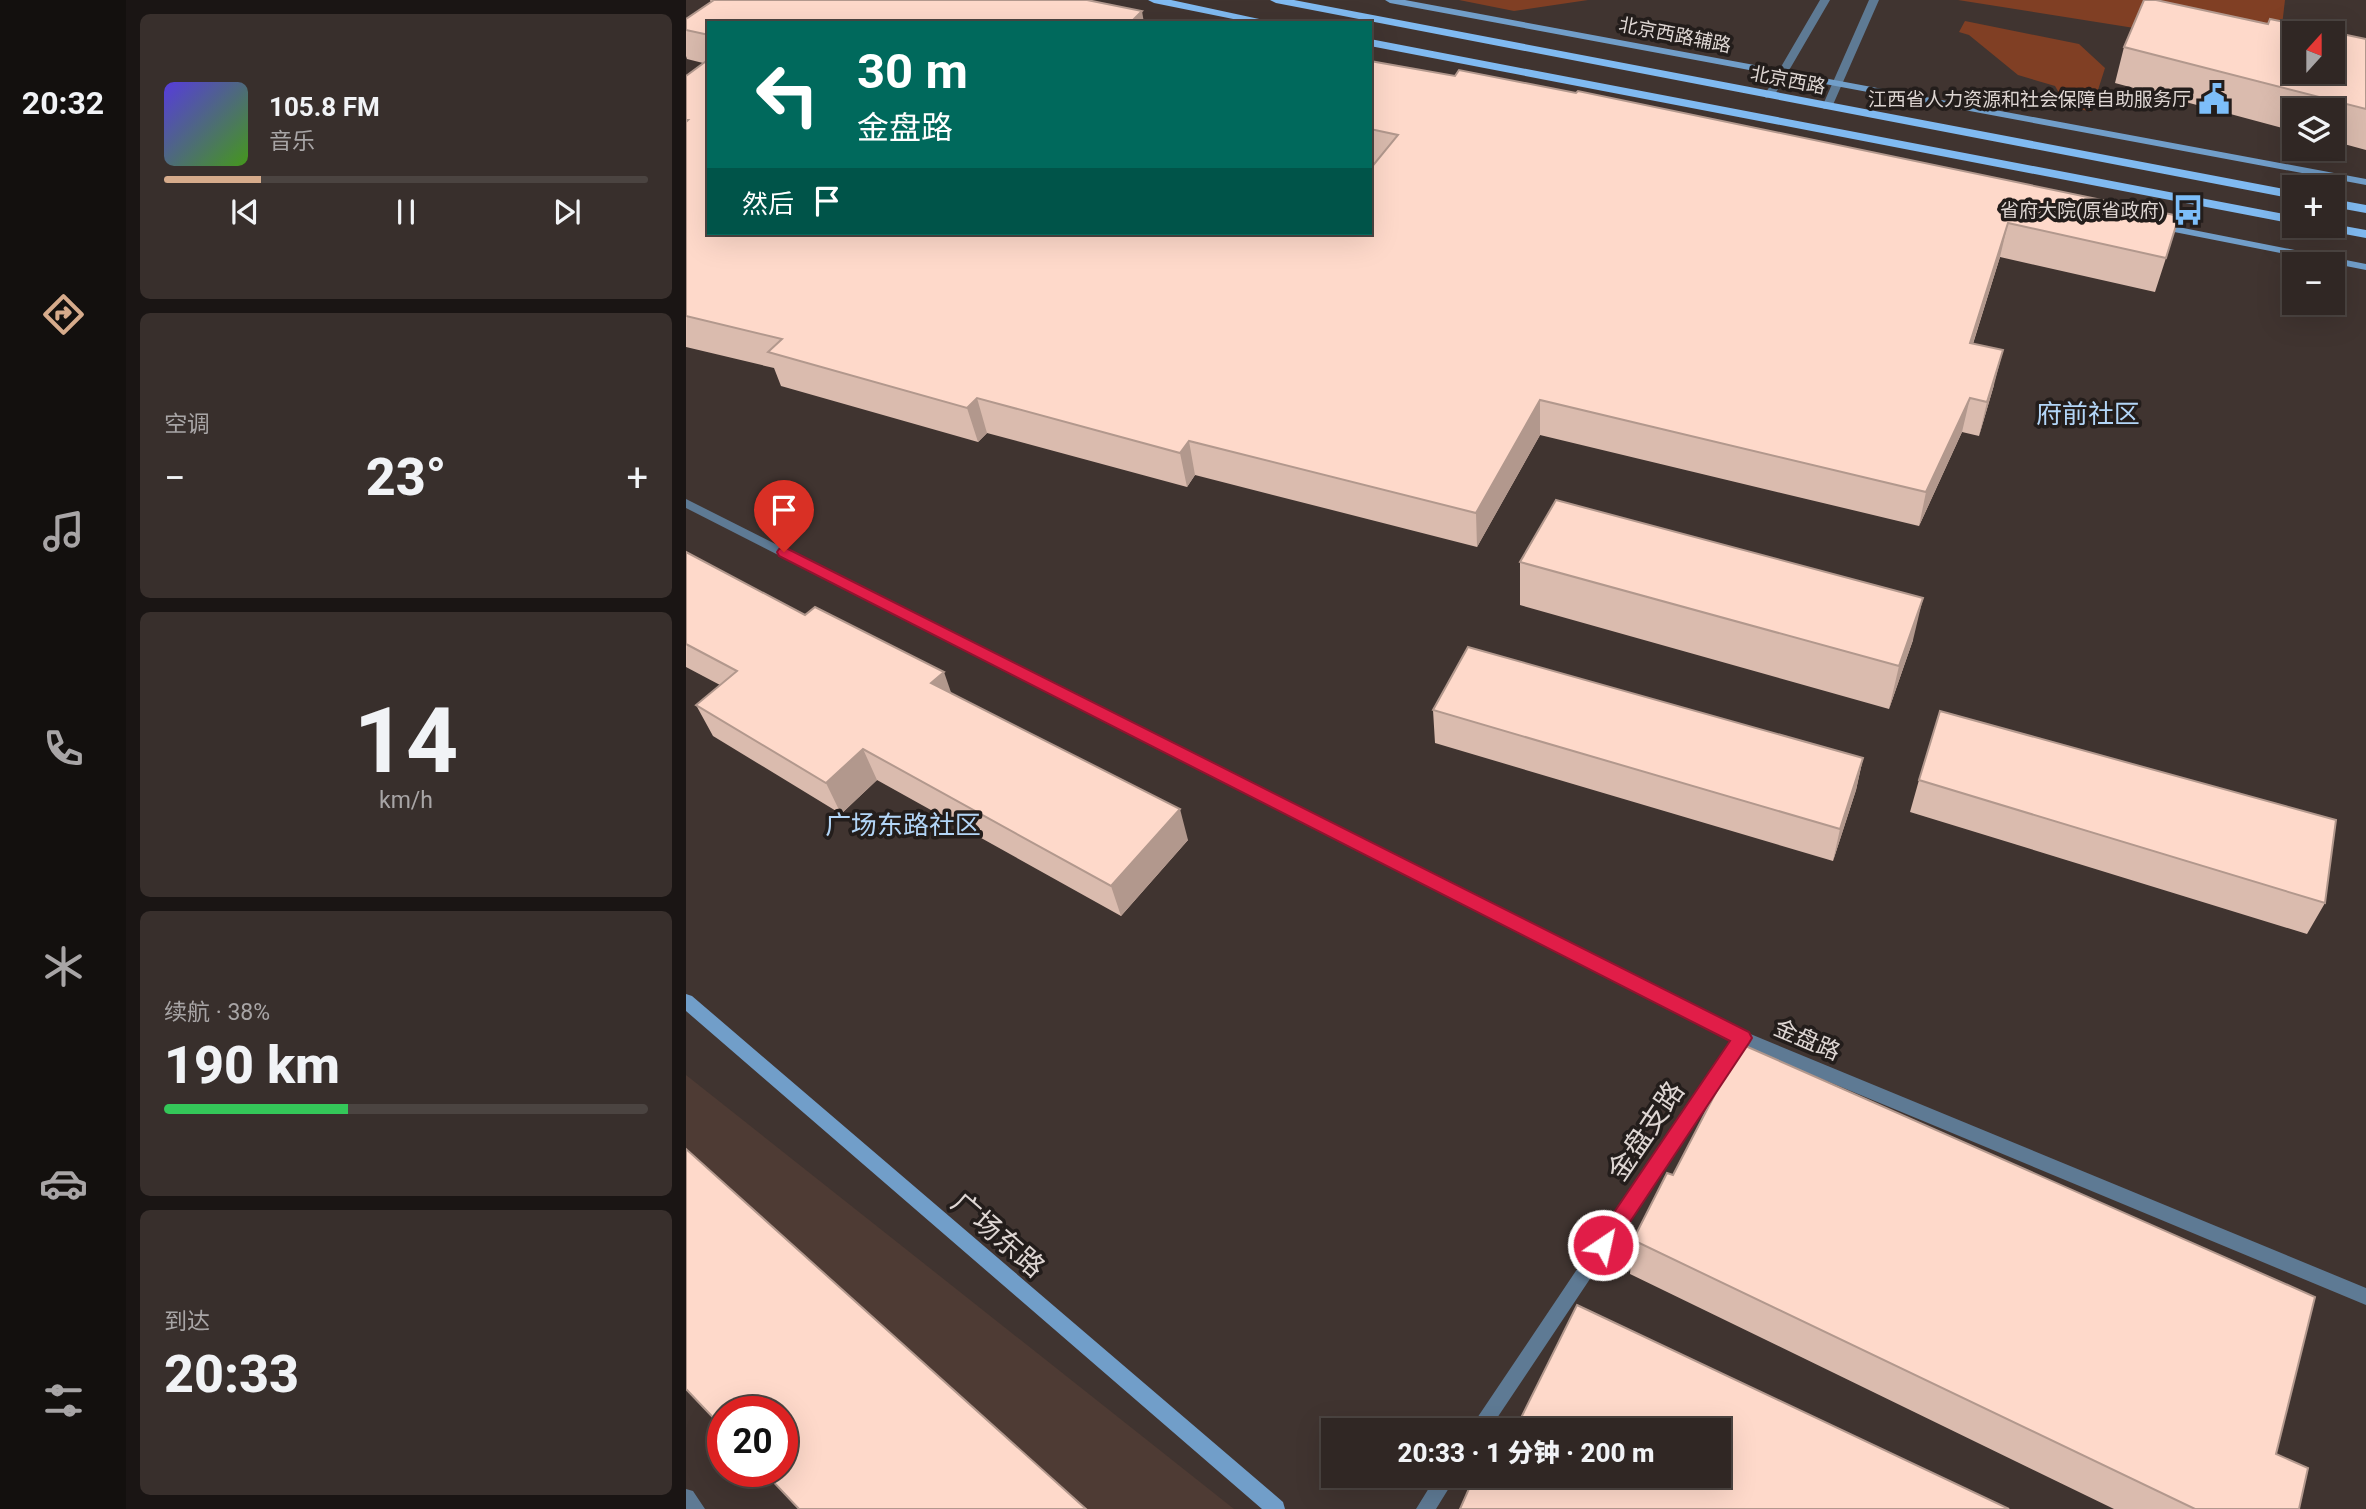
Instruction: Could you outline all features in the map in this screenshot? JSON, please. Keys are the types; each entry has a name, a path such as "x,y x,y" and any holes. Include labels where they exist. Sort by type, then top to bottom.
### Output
{"main road":[{"path":"1154,0 1262,21"},
{"name":"北京西路","path":"1276,0 2282,193"},
{"name":"北京西路辅路","path":"1390,0 2366,182"},
{"name":"北京西路","path":"1372,42 2282,218"},
{"path":"2345,205 2366,209"},
{"path":"2148,224 2366,267"},
{"path":"2345,230 2366,234"},
{"name":"广场东路","path":"686,1001 1276,1509"}],"lane":[{"path":"1769,96 1825,0"},
{"path":"1827,107 1874,0"},
{"name":"金盘路","path":"686,503 1742,1038 2366,1297"},
{"name":"金盘支路","path":"1486,1418 1742,1038"},
{"path":"1425,1509 1439,1488"},
{"path":"686,1498 696,1509"}],"shaded area":[{"path":"1459,0 1588,0 1514,11"},
{"path":"1958,0 2285,0 2279,51"},
{"path":"1965,21 2079,44 2105,68 2091,112 2066,105 2055,86 2018,75 1969,35 1959,32"},
{"path":"686,1075 1234,1509 870,1509 798,1428 798,1396 770,1396 686,1301"}],"building":[{"path":"714,0 1087,0 1142,11 1132,21 707,21 707,35 686,30 686,19"},
{"path":"2144,0 2156,0 2268,24 2270,19 2282,22 2282,84 2345,84 2345,35 2366,39 2366,109 2345,104 2345,98 2323,98 2124,47"},
{"path":"707,60 707,235 1372,235 1372,167 1398,135 1372,129 1372,61 1455,76 1459,70 1576,93 1578,91 2179,216 2166,258 2008,223 1970,343 2003,350 1987,402 1970,398 1926,492 1540,400 1476,513 1189,441 1180,453 977,398 967,408 768,352 782,339 686,316 686,76"},
{"path":"1556,500 1923,598 1899,666 1520,562"},
{"path":"686,552 805,615 815,607 944,672 931,683 1180,809 1111,886 863,749 826,783 696,705 737,671 686,644"},
{"path":"1468,647 1863,758 1840,829 1433,710"},
{"path":"1940,711 2336,820 2325,903 1919,780"},
{"path":"1741,1044 2315,1297 2276,1454 2308,1468 2299,1509 2195,1509 1633,1240 1667,1173 1673,1175"},
{"path":"686,1149 1086,1509 799,1509 778,1487 798,1487 798,1396 707,1396 707,1411 686,1389"},
{"path":"1577,1305 2009,1509 1460,1509 1469,1488 1731,1488 1731,1418 1521,1418"}],"place":[{"name":"江西省人力资源和社会保障自助服务厅","path":"2214,99"},
{"name":"省府大院(原省政府)","path":"2188,210"}],"district":[{"name":"府前社区","path":"2088,414"},
{"name":"广场东路社区","path":"903,825"}],"route":[{"path":"784,552 1742,1038 1603,1245"}]}
